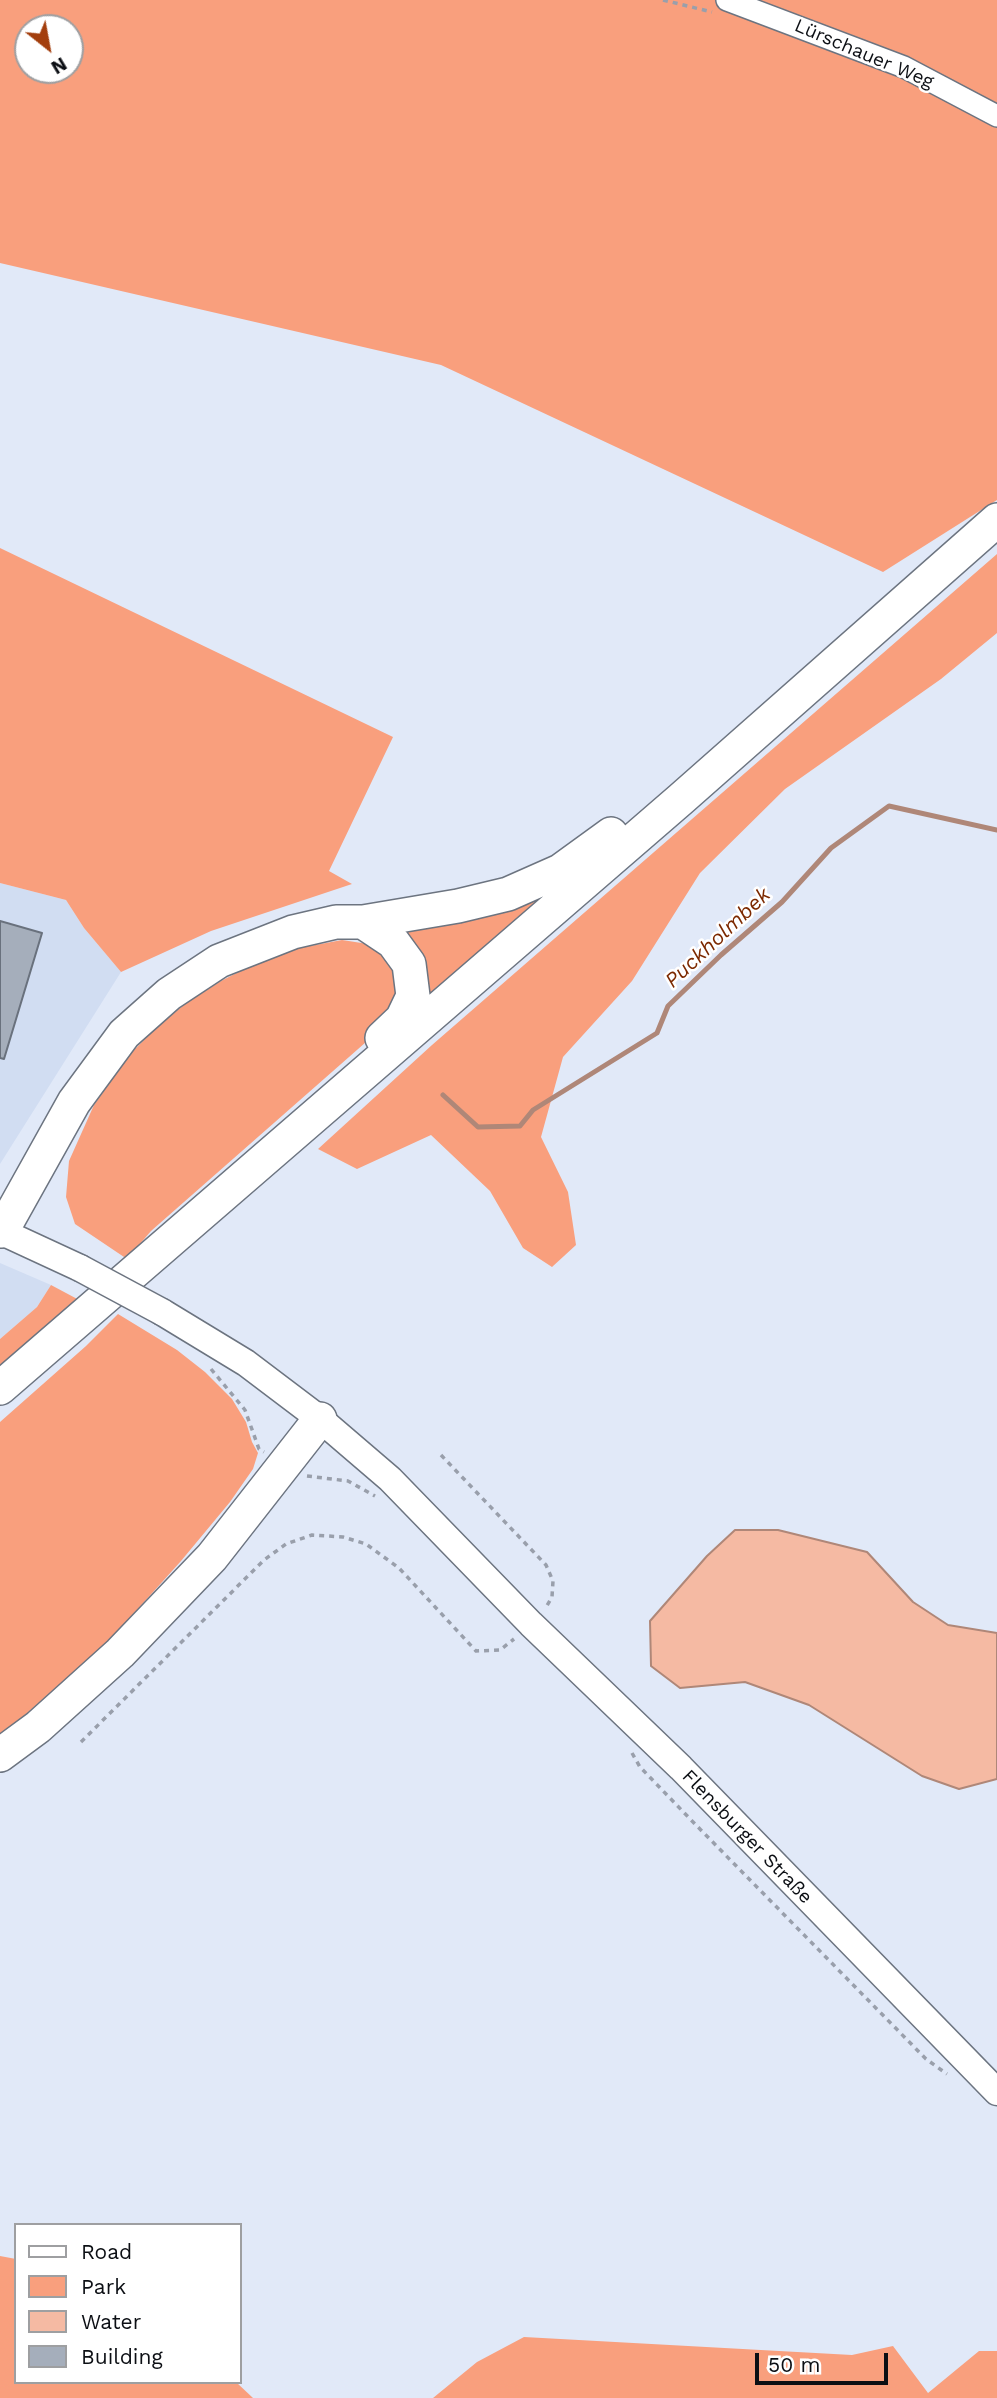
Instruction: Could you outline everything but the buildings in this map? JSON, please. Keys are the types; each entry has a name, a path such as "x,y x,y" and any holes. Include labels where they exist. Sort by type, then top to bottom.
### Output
{"main road":[{"path":"0,1388 681,799 997,520"},
{"path":"1,1231 74,1102 124,1034 169,994 219,961 293,932 336,922 363,922 458,906 508,894 560,871 637,815 681,799"},
{"path":"303,1128 317,1102 402,1019 413,996 409,964 393,942 363,922"},
{"path":"0,1755 38,1727 120,1653 212,1557 320,1419"}],"street":[{"name":"Lürschauer Weg","path":"727,0 904,67 997,116"},
{"name":"Flensburger Straße","path":"1,1231 80,1268 162,1312 246,1363 320,1419 390,1479 531,1624 690,1778 997,2092"}],"path":[{"path":"209,1367 245,1410 259,1449 283,1465 311,1478 348,1481 379,1499"},
{"path":"81,1742 264,1560 286,1544 312,1535 343,1537 366,1544 399,1568 476,1651 500,1650 531,1624 546,1607 552,1597 553,1581 546,1565 441,1455"},
{"path":"629,1748 640,1767 723,1853 926,2059 956,2080"}],"shaded area":[{"path":"0,883 66,900 84,928 121,972 0,1164"},
{"path":"0,1263 51,1285 37,1307 0,1339"}],"green space":[{"path":"0,0 997,0 997,500 883,572 441,365 0,263"},
{"path":"0,548 393,737 329,871 352,884 211,931 121,972 84,928 66,900 0,883"},
{"path":"997,554 997,633 941,679 785,789 700,873 632,981 563,1057 541,1137 568,1192 576,1245 552,1267 523,1248 490,1191 431,1135 357,1169 318,1149 432,1045"},
{"path":"549,892 425,1002 391,929"},
{"path":"342,940 368,944 391,961 401,990 382,1028 151,1231 127,1259 75,1224 66,1197 69,1161 94,1105 130,1054 185,1004 221,981 254,964 294,949"},
{"path":"51,1285 81,1301 0,1371 0,1339 37,1307"},
{"path":"118,1314 177,1350 205,1372 232,1399 246,1422 258,1453 253,1469 230,1502 109,1641 0,1737 0,1422"},
{"path":"0,2256 14,2259 14,2384 238,2384 253,2398 0,2398"},
{"path":"524,2337 852,2355 893,2346 928,2393 979,2351 997,2351 997,2398 433,2398 477,2362"}],"water":[{"path":"735,1530 778,1530 867,1552 913,1602 948,1625 997,1633 997,1779 959,1789 922,1776 809,1705 745,1682 680,1688 651,1666 650,1621 707,1556"}],"waterway":[{"name":"Puckholmbek","path":"443,1095 478,1127 520,1126 533,1110 657,1033 668,1006 782,902 831,848 889,806 997,830"}]}
